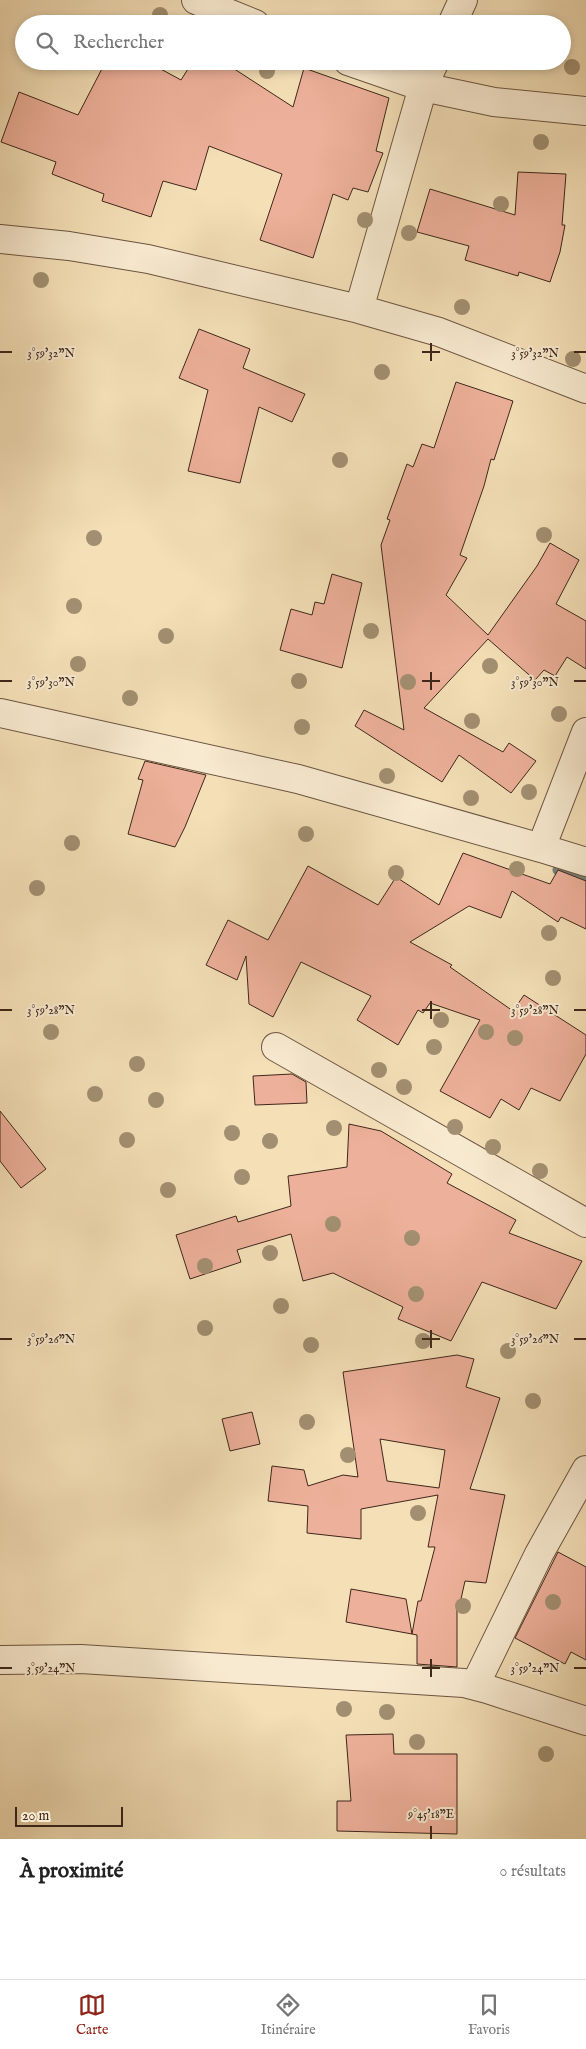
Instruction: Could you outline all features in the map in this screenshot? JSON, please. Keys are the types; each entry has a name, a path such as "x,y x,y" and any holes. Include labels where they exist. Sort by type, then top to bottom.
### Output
{"street":[{"path":"196,0 233,15"},
{"path":"456,15 463,0"},
{"path":"374,70 422,87 494,102 586,111"},
{"path":"359,309 422,87 430,70"},
{"path":"0,239 69,246 148,259 359,309 439,332 586,389"},
{"path":"0,713 298,779 586,862"},
{"path":"542,848 586,732"},
{"path":"276,1048 586,1223"},
{"path":"475,1685 539,1554 586,1470"},
{"path":"0,1660 81,1659 475,1685 586,1721"}],"building":[{"path":"101,70 163,70 181,80 187,70 236,70 293,107 303,70 310,70 389,98 376,151 383,153 368,192 353,188 348,200 333,194 313,258 260,240 282,174 209,146 196,190 163,181 151,217 102,201 104,194 52,174 56,162 1,142 19,92 78,115"},
{"path":"518,172 566,174 562,225 565,225 560,252 550,282 519,272 518,276 465,260 469,246 417,232 430,189 515,215"},
{"path":"199,329 250,349 243,368 305,394 292,422 259,407 240,483 188,471 208,390 179,378"},
{"path":"456,382 513,401 494,460 491,459 484,486 460,555 467,558 446,595 488,635 537,566 550,543 579,560 556,604 586,621 586,669 567,657 555,676 544,670 535,680 488,639 424,708 503,752 509,743 536,761 511,793 459,755 442,782 355,726 364,710 404,730 381,545 390,520 387,519 407,464 413,467 422,444 434,448"},
{"path":"332,574 362,583 342,668 280,650 291,609 312,615 315,602 324,604"},
{"path":"145,761 206,775 175,847 128,834 143,780 138,779"},
{"path":"463,853 550,884 558,870 586,881 586,929 561,917 558,922 512,891 501,918 469,906 410,942 452,965 450,967 513,1011 524,995 586,1035 586,1054 560,1101 531,1088 519,1110 501,1099 490,1118 440,1091 480,1020 430,1003 423,1013 418,1010 398,1045 357,1020 371,996 301,962 273,1017 249,1004 246,956 237,980 206,965 228,920 268,940 308,866 378,905 396,877 439,905"},
{"path":"292,1074 306,1082 307,1103 255,1105 253,1076"},
{"path":"0,1111 46,1169 21,1188 0,1161"},
{"path":"349,1124 381,1131 452,1174 447,1183 516,1220 509,1233 582,1261 556,1309 482,1282 451,1341 398,1319 403,1307 333,1273 303,1281 291,1234 237,1250 241,1262 190,1279 176,1235 236,1216 238,1222 291,1206 288,1176 347,1167"},
{"path":"457,1355 474,1359 466,1387 500,1398 470,1489 505,1495 486,1583 465,1581 459,1608 457,1607 457,1667 417,1664 417,1635 412,1634 418,1601 421,1601 435,1547 428,1547 438,1495 361,1509 361,1539 307,1533 308,1506 268,1501 272,1466 304,1470 308,1486 343,1475 358,1477 343,1372","holes":["380,1439 445,1450 439,1488 387,1481"]},
{"path":"252,1412 260,1444 230,1451 222,1419"},
{"path":"558,1552 586,1567 586,1660 571,1652 565,1664 515,1638"},
{"path":"351,1589 406,1599 412,1634 346,1622"},
{"path":"393,1734 394,1754 457,1754 457,1834 337,1831 337,1801 351,1801 346,1735"}],"waterway":[{"path":"558,870 586,879"}]}
